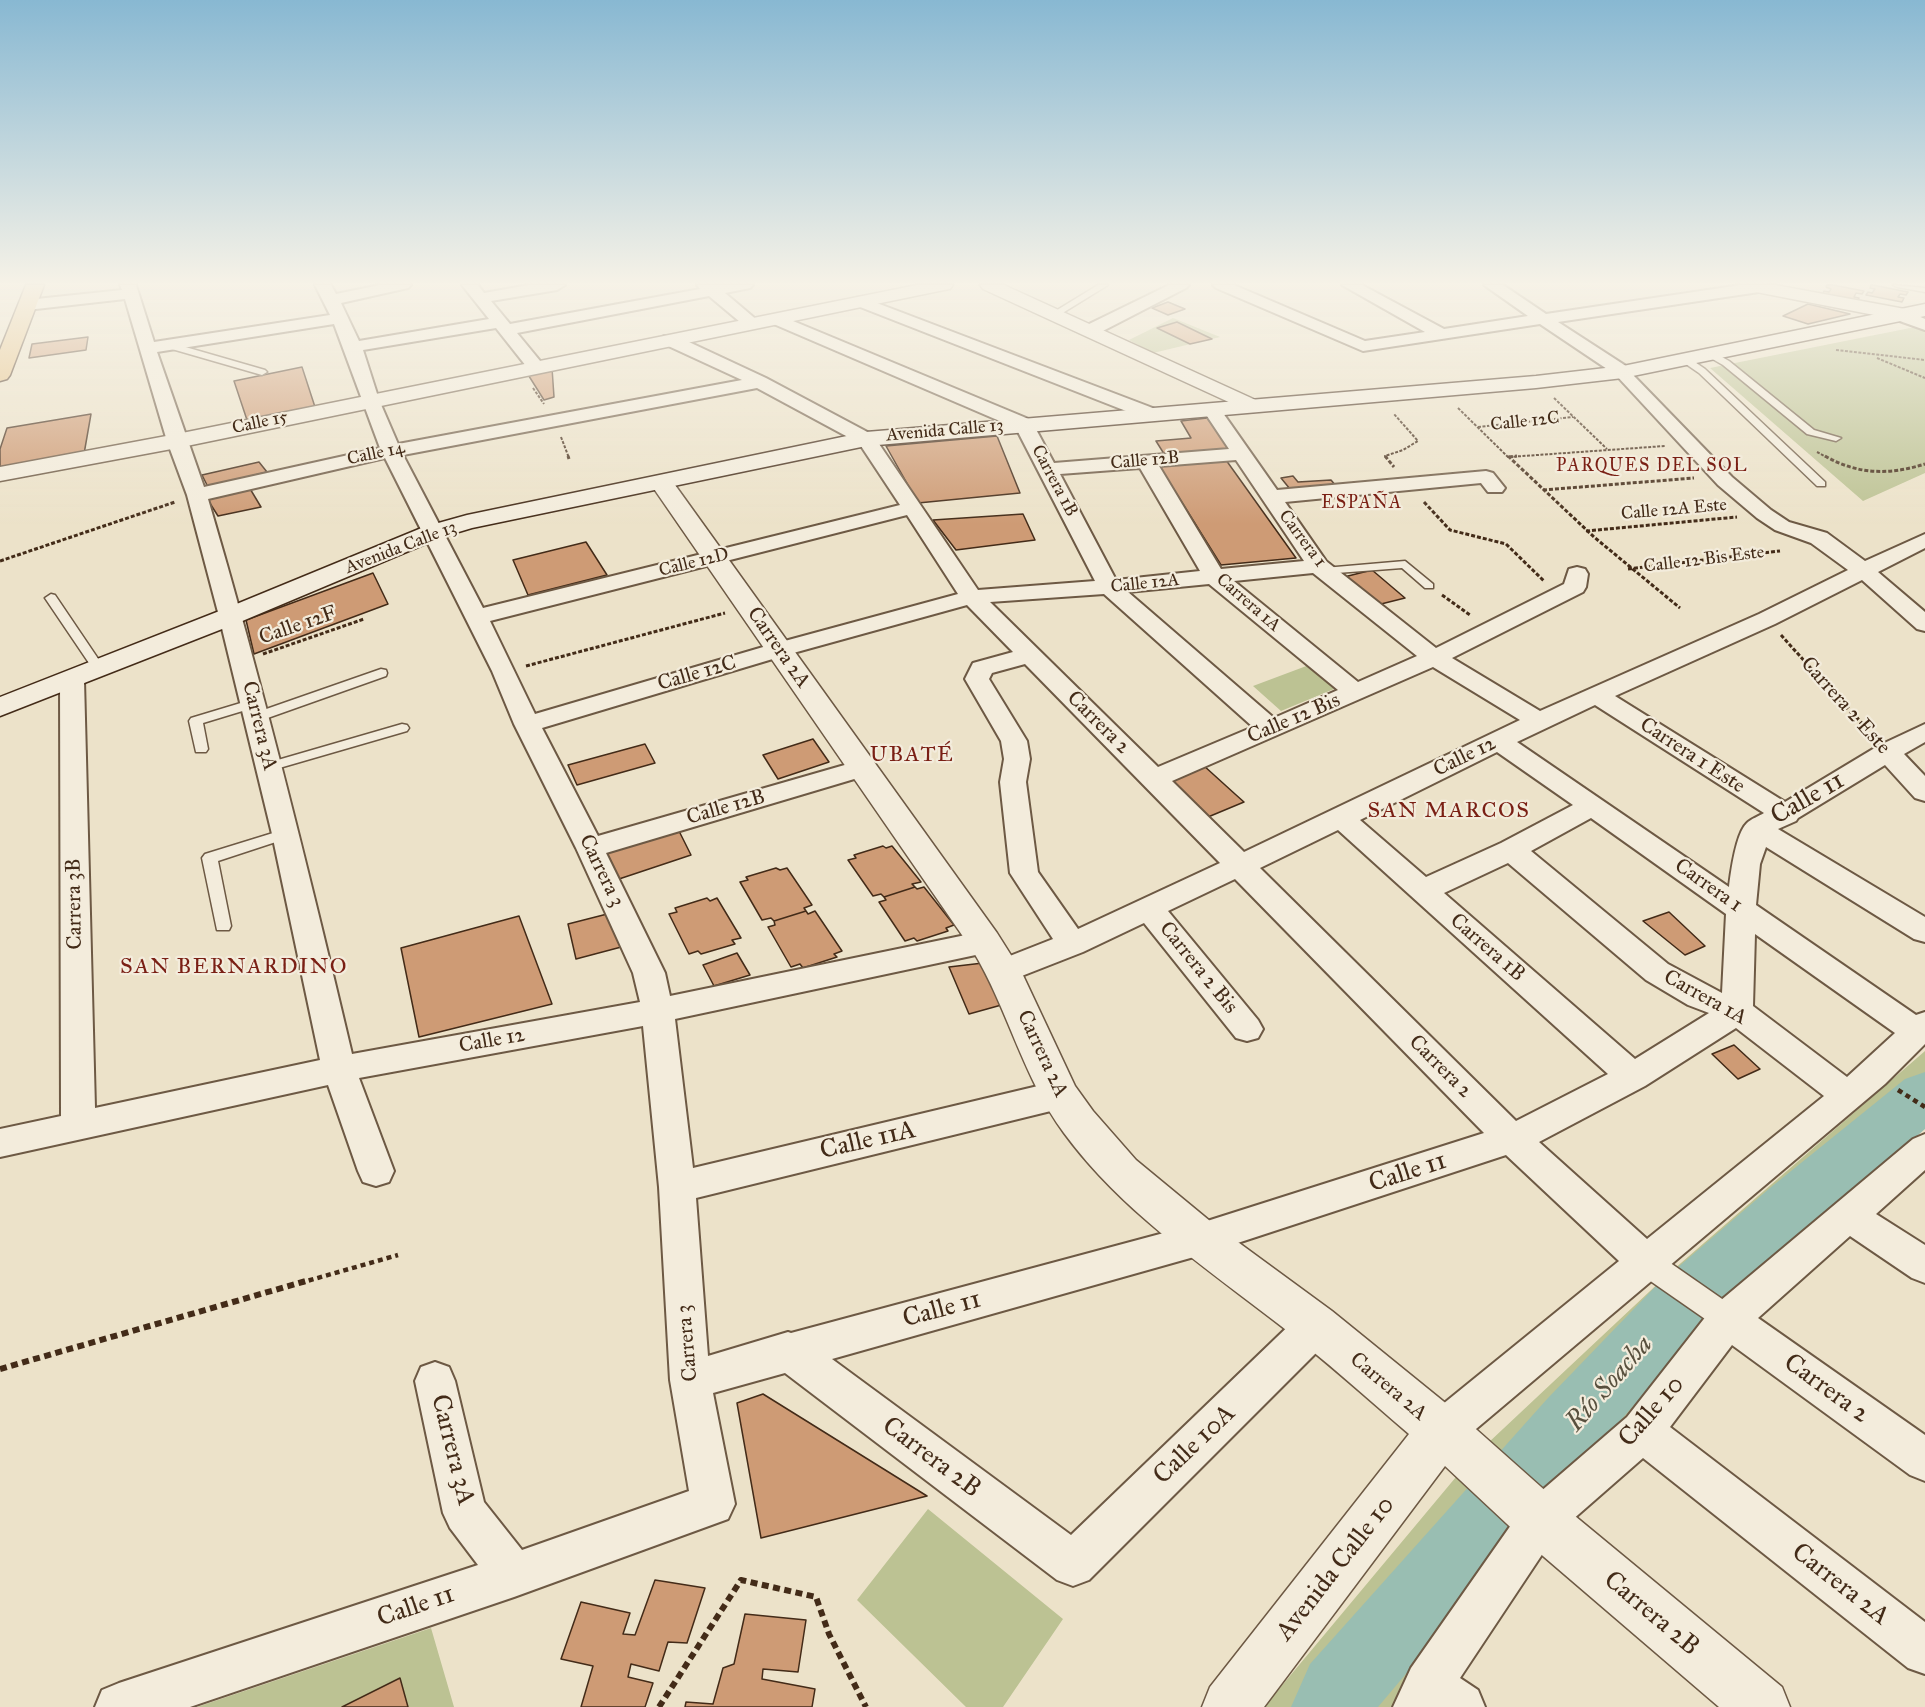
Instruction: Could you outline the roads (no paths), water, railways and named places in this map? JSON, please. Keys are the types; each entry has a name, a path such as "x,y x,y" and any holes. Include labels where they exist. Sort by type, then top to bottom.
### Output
{"street":[{"name":"Carrera 3A","path":"162,365 177,441 197,495 256,710 339,1069 376,1171"},
{"name":"Carrera 3","path":"359,365 391,451 504,671 527,724 590,848 649,974 658,1011 677,1187 690,1380 712,1504"},
{"name":"Calle 15","path":"0,474 177,441 548,365"},
{"name":"Carrera 2","path":"723,365 866,439 972,597 1512,1139"},
{"name":"Carrera 1B","path":"883,365 1024,424 1109,587 1270,728"},
{"path":"1023,365 1150,414"},
{"path":"1162,365 1252,406"},
{"path":"1612,365 1623,372 1627,379 1722,477 1764,514 1782,526 1819,538 1864,571 1925,624"},
{"name":"Avenida Calle 13","path":"0,707 231,616 433,532 467,522 866,439 1536,382 1623,372 1662,365"},
{"name":"Calle 14","path":"197,495 391,451 760,382"},
{"name":"Carrera 1","path":"1212,410 1321,569 1434,658 1539,721"},
{"name":"Calle 12B","path":"1048,469 1241,454"},
{"name":"Carrera 1A","path":"1146,461 1215,577 1356,693"},
{"path":"1270,497 1486,477 1495,488"},
{"name":"Carrera 2A","path":"662,483 994,957 1059,1095 1120,1172 1201,1239 1316,1326 1540,1520"},
{"name":"Calle 12D","path":"476,617 912,508"},
{"name":"Calle 12","path":"0,1143 339,1069 658,1011 887,958 994,957 1072,944 1341,818 1539,721 1767,619 1925,540"},
{"name":"Calle 12A","path":"972,597 1321,569"},
{"path":"1434,658 1575,587 1577,574"},
{"name":"Calle 12C","path":"527,724 778,650 972,597"},
{"path":"1029,655 982,668 977,679 1014,741 1017,759 1013,782 1024,873 1072,944"},
{"name":"Calle 12 Bis","path":"1154,779 1434,658"},
{"name":"Carrera 3B","path":"72,680 78,1127"},
{"name":"Carrera 1 Este","path":"1598,696 1786,815"},
{"name":"Calle 11","path":"690,1380 1201,1239 1512,1139 1634,1077 1737,1011 1741,909 1746,864 1757,829 1786,815 1862,767 1876,761 1887,752 1925,732"},
{"name":"Carrera 1","path":"1498,741 1741,909 1921,1028"},
{"name":"Carrera 2 Este","path":"1887,752 1925,792"},
{"name":"Calle 12B","path":"590,848 862,768"},
{"path":"1422,891 1511,850 1593,806"},
{"name":"Carrera 1B","path":"1341,818 1634,1077"},
{"path":"1757,829 1925,931"},
{"name":"Carrera 1A","path":"1511,850 1657,972 1699,997 1737,1011 1847,1095"},
{"name":"Carrera 2 Bis","path":"1149,908 1247,1029"},
{"path":"1456,1445 1651,1265 1873,1075 1921,1028"},
{"name":"Calle 11A","path":"677,1187 1059,1095"},
{"path":"1512,1139 1651,1265 1723,1315"},
{"name":"Calle 10","path":"1435,1700 1540,1520 1642,1431 1723,1315 1848,1215 1925,1149"},
{"path":"1848,1215 1925,1266"},
{"name":"Carrera 2","path":"1723,1315 1925,1460"},
{"name":"Calle 10A","path":"1074,1564 1316,1326"},
{"name":"Carrera 2B","path":"789,1352 1074,1564"},
{"name":"Carrera 3A","path":"435,1381 465,1513 514,1575"},
{"name":"Carrera 2A","path":"1642,1431 1925,1651"},
{"name":"Avenida Calle 10","path":"1230,1707 1456,1445"},
{"name":"Calle 11","path":"119,1707 514,1575 712,1504"},
{"name":"Carrera 2B","path":"1540,1520 1762,1707"}],"lane":[{"path":"231,365 262,372"},
{"path":"1693,365 1821,484"},
{"path":"1728,365 1811,432 1836,438"},
{"path":"1321,569 1405,564 1429,586"},
{"path":"51,598 99,669"},
{"path":"201,749 196,721 256,710 381,673"},
{"path":"269,767 402,728"},
{"path":"222,926 210,858 286,834"}],"waterway":[{"name":"Río Soacha","path":"1331,1707 1338,1692 1573,1422 1678,1308 1792,1207 1925,1095"}],"district":[{"name":"PARQUES DEL SOL","path":"1652,467"},
{"name":"ESPAÑA","path":"1362,504"},
{"name":"UBATÉ","path":"912,756"},
{"name":"SAN MARCOS","path":"1449,812"},
{"name":"SAN BERNARDINO","path":"234,968"}]}
